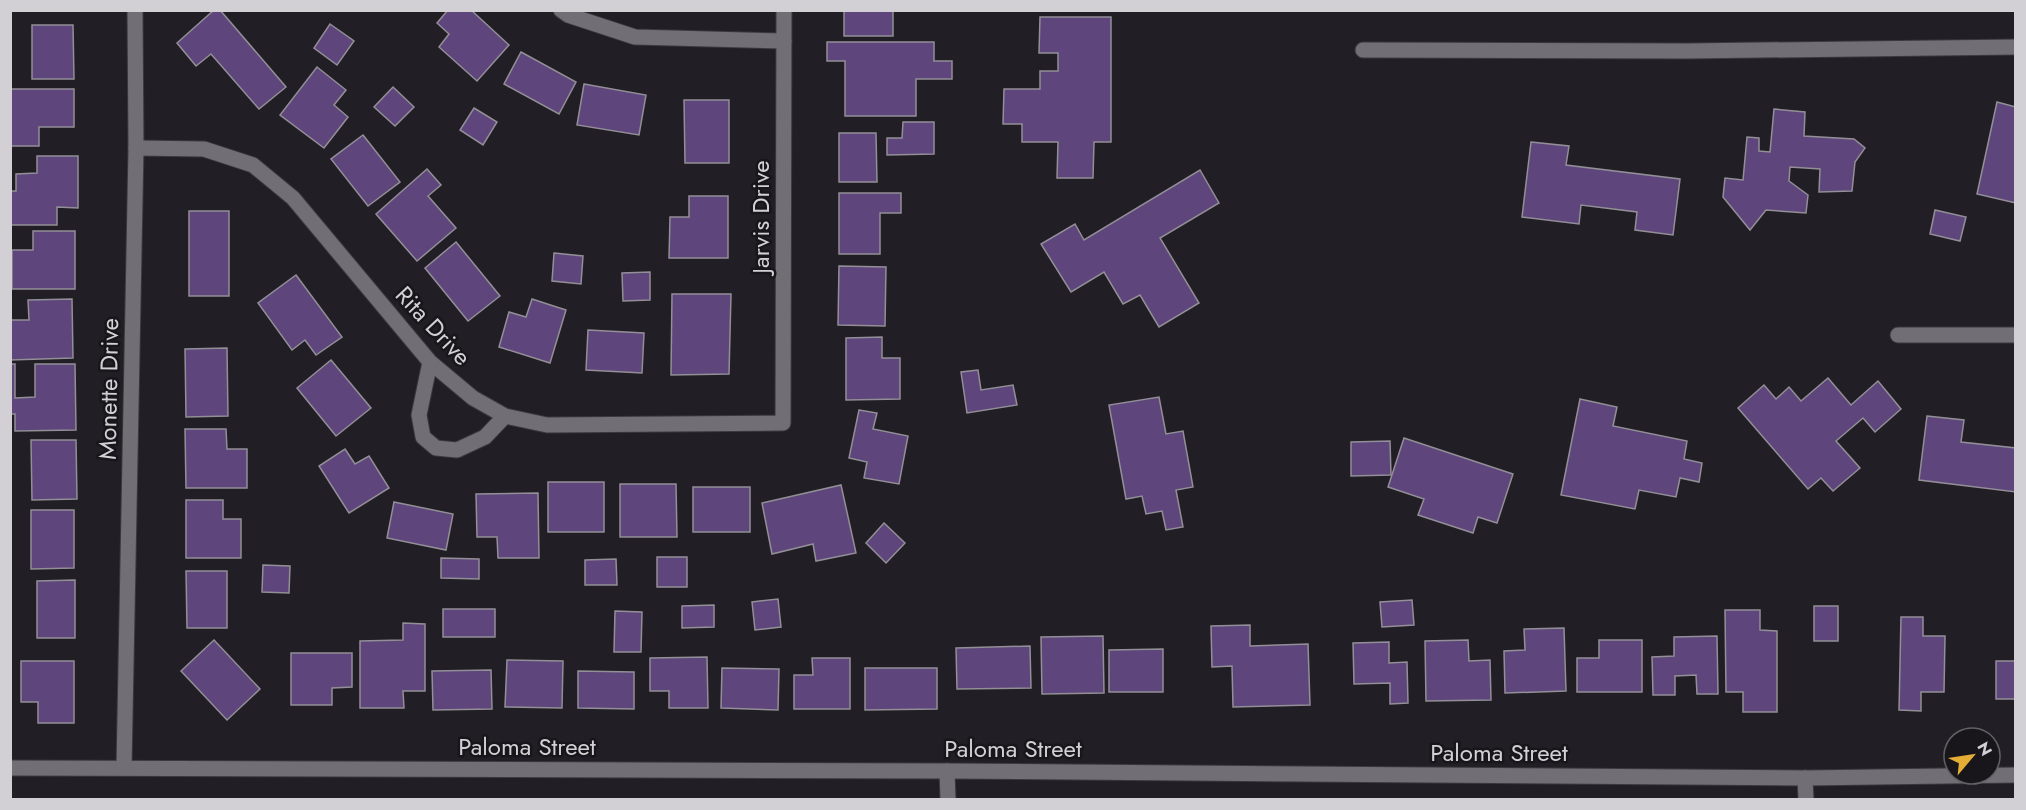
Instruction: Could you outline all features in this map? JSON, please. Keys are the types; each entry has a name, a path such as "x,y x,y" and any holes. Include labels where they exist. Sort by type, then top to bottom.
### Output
{"street":[{"name":"Monette Drive","path":"124,768 136,148 135,10"},
{"path":"561,10 568,15 635,37 784,41"},
{"name":"Jarvis Drive","path":"783,423 784,10"},
{"path":"1363,50 1687,51 2016,48"},
{"name":"Rita Drive","path":"136,148 204,149 253,165 292,198 430,362 473,398 505,416 547,425 783,423"},
{"path":"1898,335 2016,336"},
{"path":"430,362 419,415 423,437 436,448 457,450 485,437 505,416"},
{"name":"Paloma Street","path":"10,768 947,771 1805,778 2016,775"},
{"path":"947,771 948,800"},
{"path":"1805,778 1806,800"}],"building":[{"path":"214,10 220,10 286,87 259,109 211,54 196,66 177,43"},
{"path":"448,10 471,10 509,45 477,81 439,47 449,34 437,23"},
{"path":"844,10 893,10 893,36 844,36"},
{"path":"1040,17 1111,17 1111,142 1094,142 1093,178 1057,178 1058,142 1022,142 1022,124 1003,124 1004,89 1040,89 1040,71 1058,71 1058,53 1039,53"},
{"path":"330,24 354,41 337,65 314,48"},
{"path":"32,25 73,25 74,79 32,79"},
{"path":"827,42 934,42 934,61 952,61 952,79 916,79 916,116 845,116 845,61 827,61"},
{"path":"521,52 576,82 559,114 504,84"},
{"path":"317,67 346,90 334,105 348,117 324,148 280,115"},
{"path":"584,84 646,95 639,135 577,125"},
{"path":"393,87 414,107 395,126 374,107"},
{"path":"10,89 74,89 74,127 39,127 39,146 10,146"},
{"path":"684,100 729,100 729,163 685,163"},
{"path":"1997,102 2016,107 2016,203 1977,194"},
{"path":"474,108 497,122 483,145 460,130"},
{"path":"1774,109 1805,112 1804,136 1854,139 1865,148 1855,162 1852,191 1819,192 1820,169 1790,167 1789,181 1808,195 1806,213 1766,210 1750,230 1723,197 1725,178 1743,180 1747,137 1759,138 1759,151 1770,152"},
{"path":"903,122 934,122 934,154 887,155 887,138 902,138"},
{"path":"839,133 876,133 877,182 839,182"},
{"path":"363,135 400,182 368,206 331,159"},
{"path":"1531,142 1569,146 1566,165 1680,179 1673,235 1635,230 1637,212 1581,205 1579,224 1522,217"},
{"path":"37,156 78,156 78,208 57,207 57,225 10,225 10,191 16,191 16,174 37,173"},
{"path":"427,169 441,185 428,196 456,228 417,261 376,214"},
{"path":"1200,170 1219,203 1160,238 1199,303 1159,327 1140,295 1123,304 1104,272 1071,292 1041,244 1075,224 1084,240"},
{"path":"839,193 901,193 901,213 880,213 880,254 839,254"},
{"path":"689,196 728,196 728,258 669,258 670,217 689,217"},
{"path":"1935,210 1966,217 1960,241 1930,234"},
{"path":"189,211 229,211 229,296 189,296"},
{"path":"33,231 75,231 75,289 12,289 12,250 33,250"},
{"path":"456,242 500,296 468,321 425,268"},
{"path":"554,253 583,256 581,284 552,281"},
{"path":"839,266 886,267 885,326 838,325"},
{"path":"650,272 650,300 623,301 622,273"},
{"path":"296,275 342,337 316,355 305,340 292,350 258,303"},
{"path":"672,294 731,294 729,374 671,375"},
{"path":"72,299 73,358 10,360 10,320 29,320 28,300"},
{"path":"532,299 566,310 550,363 499,347 509,312 526,317"},
{"path":"588,330 644,333 642,373 586,370"},
{"path":"882,337 882,358 900,358 900,399 846,400 846,338"},
{"path":"227,348 228,416 186,417 185,349"},
{"path":"331,360 371,408 336,436 297,388"},
{"path":"10,364 15,364 15,398 35,397 35,364 75,364 76,430 15,431 15,414 10,414"},
{"path":"978,370 981,390 1013,385 1017,405 967,413 961,372"},
{"path":"1828,378 1851,405 1878,381 1901,409 1875,432 1863,418 1836,441 1860,468 1833,491 1821,478 1808,489 1738,408 1764,385 1776,399 1789,387 1801,401"},
{"path":"1159,397 1166,434 1183,431 1193,487 1176,490 1183,527 1166,530 1162,511 1146,514 1142,496 1126,499 1109,405"},
{"path":"1580,399 1617,407 1613,426 1687,441 1684,459 1702,463 1699,482 1680,478 1676,497 1639,490 1635,509 1561,495"},
{"path":"859,410 877,413 873,429 908,436 899,484 864,478 867,462 849,458"},
{"path":"1927,416 1964,420 1961,442 2016,448 2016,492 1919,480"},
{"path":"185,429 226,429 227,449 247,449 247,488 186,488"},
{"path":"1404,438 1513,474 1497,523 1478,517 1473,533 1418,515 1424,499 1388,487"},
{"path":"31,440 76,440 77,499 32,500"},
{"path":"1390,441 1391,475 1351,476 1351,442"},
{"path":"345,449 355,464 369,456 389,488 349,513 319,466"},
{"path":"548,482 604,482 604,532 548,532"},
{"path":"620,484 676,484 677,537 620,537"},
{"path":"841,485 856,553 816,561 813,544 772,554 762,503"},
{"path":"693,487 750,487 750,532 693,532"},
{"path":"538,493 539,558 498,558 497,537 477,537 476,494"},
{"path":"186,500 223,500 223,519 241,519 241,558 186,558"},
{"path":"394,502 453,514 446,550 387,538"},
{"path":"31,510 74,510 74,568 31,569"},
{"path":"884,523 905,543 886,563 866,543"},
{"path":"657,557 687,557 687,587 657,587"},
{"path":"441,558 479,559 479,579 441,578"},
{"path":"616,559 617,585 585,585 585,560"},
{"path":"263,565 290,566 289,593 262,592"},
{"path":"186,571 227,571 227,628 187,628"},
{"path":"75,580 75,638 37,638 37,581"},
{"path":"778,599 781,627 755,630 752,602"},
{"path":"1412,600 1414,625 1382,627 1380,602"},
{"path":"714,605 714,627 682,628 682,606"},
{"path":"1814,606 1838,606 1838,641 1814,641"},
{"path":"443,609 495,609 495,637 443,637"},
{"path":"1725,610 1760,610 1760,630 1777,631 1777,712 1743,712 1743,692 1726,692"},
{"path":"615,611 642,612 641,652 614,652"},
{"path":"1901,617 1923,617 1923,636 1945,636 1944,692 1921,692 1921,711 1899,710"},
{"path":"403,623 425,624 425,691 403,691 404,708 360,708 360,641 403,640"},
{"path":"1250,625 1250,646 1308,644 1310,705 1233,707 1232,666 1212,667 1211,626"},
{"path":"1564,628 1566,691 1505,693 1504,651 1525,650 1524,629"},
{"path":"1103,636 1104,693 1042,694 1041,637"},
{"path":"1717,636 1718,694 1697,694 1696,675 1675,676 1675,695 1653,695 1652,657 1674,656 1674,637"},
{"path":"214,640 260,689 227,720 181,671"},
{"path":"1468,640 1469,661 1490,660 1491,700 1426,701 1425,641"},
{"path":"1599,640 1642,640 1642,692 1577,692 1577,658 1599,658"},
{"path":"1389,642 1389,663 1407,662 1408,703 1390,704 1390,683 1354,684 1353,643"},
{"path":"1030,646 1031,688 957,689 956,648"},
{"path":"1163,649 1163,692 1109,692 1109,650"},
{"path":"291,653 352,653 352,687 332,688 332,705 291,705"},
{"path":"707,657 708,708 669,708 669,691 650,691 650,658"},
{"path":"812,658 850,658 850,709 794,709 794,675 813,675"},
{"path":"507,660 563,661 562,708 505,707"},
{"path":"21,661 74,661 74,723 38,723 38,702 21,702"},
{"path":"1996,661 2016,661 2016,699 1996,699"},
{"path":"722,668 779,669 778,710 721,708"},
{"path":"865,668 937,668 937,709 865,710"},
{"path":"491,670 492,709 433,710 432,671"},
{"path":"578,671 634,672 634,709 578,708"}]}
